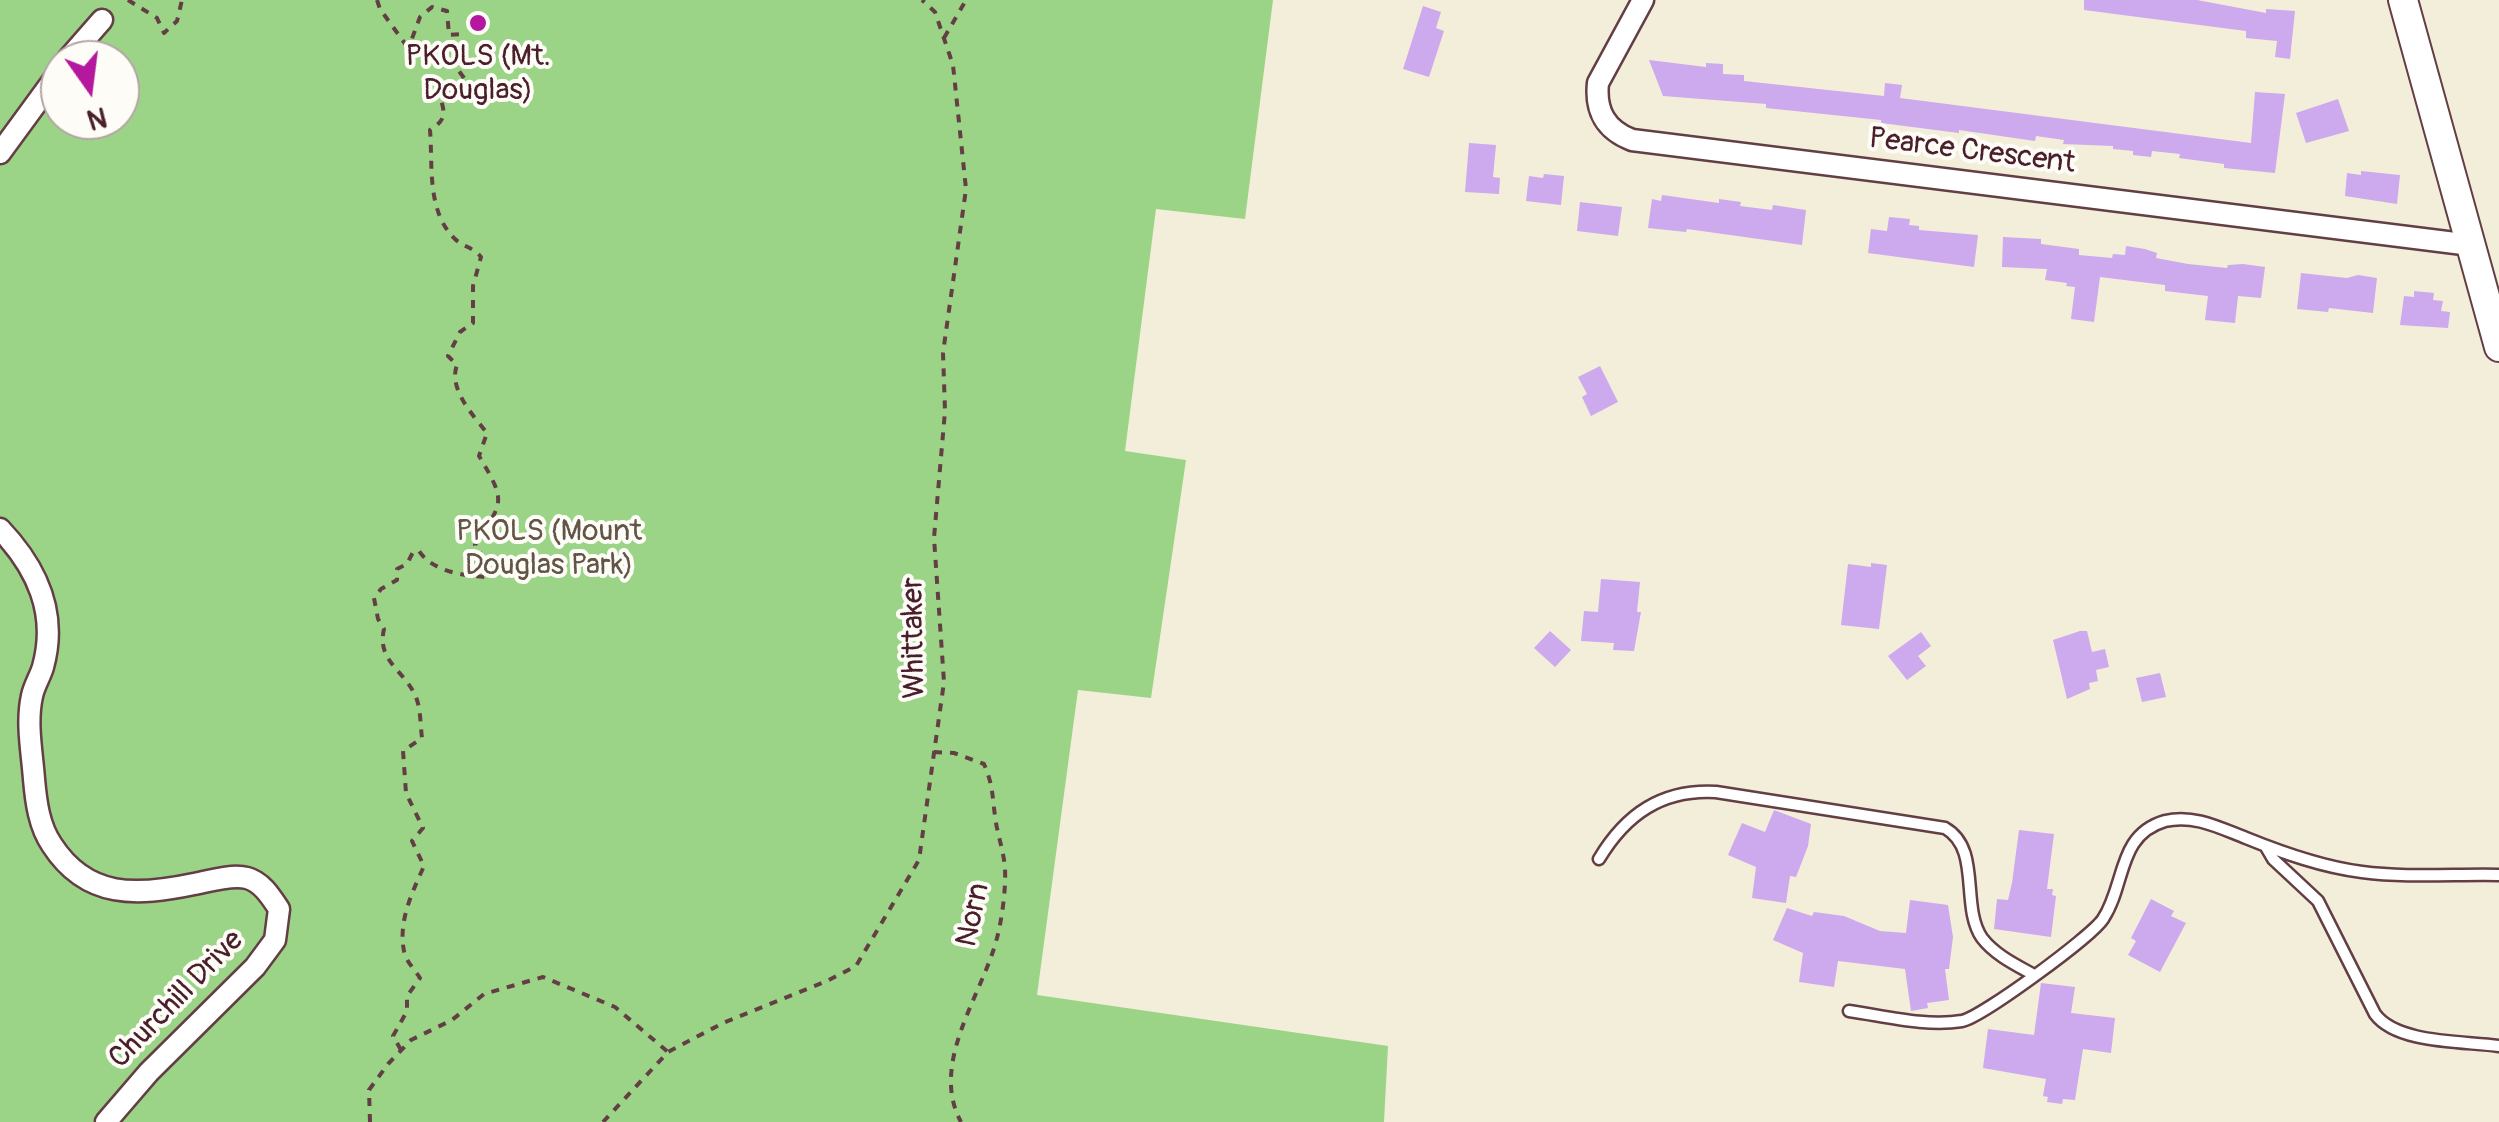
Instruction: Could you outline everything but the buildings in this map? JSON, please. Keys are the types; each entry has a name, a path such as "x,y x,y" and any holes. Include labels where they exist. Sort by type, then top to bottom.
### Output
{"main road":[{"path":"2402,0 2499,347"}],"street":[{"name":"Pearce Crescent","path":"1643,0 1596,94 1608,124 1632,140 2471,245"},
{"path":"84,40 102,20"},
{"path":"0,153 40,98"},
{"name":"Churchill Drive","path":"0,530 38,578 45,610 48,634 43,666 32,696 29,726 41,824 52,845 76,872 105,889 162,890 246,878 264,888 279,909 275,940 256,967 149,1072 106,1122"}],"lane":[{"path":"1599,859 1620,828 1645,808 1675,795 1702,791 1946,828 1957,837 1966,859 1970,910 1981,936 1995,951 2034,976"},
{"path":"1849,1011 1936,1023 1966,1020 2034,976 2098,924 2107,911 2131,845 2150,828 2171,820 2194,820 2313,862 2362,872 2499,876"},
{"path":"2266,847 2318,902 2385,1025 2405,1034 2499,1046"}],"path":[{"path":"128,0 157,18 164,32 177,21 182,0"},
{"path":"377,0 406,44 410,44 420,18 432,6 446,11 448,32 455,36 464,34"},
{"name":"Whittaker","path":"603,1122 668,1052 723,1023 856,966 919,860 944,682 934,538 944,411 943,353 966,189 954,65 936,12 922,0"},
{"path":"944,38 966,0"},
{"path":"401,1050 393,1036 407,1011 408,996 420,978 404,955 403,928 411,894 424,866 412,841 423,828 406,793 404,750 422,738 416,694 387,661 382,640 384,629 374,598 380,589 397,580 396,569 407,564 413,552 419,551 424,558 463,576 486,577 491,570 475,545 492,523 498,506 497,489 479,456 487,434 458,392 454,372 457,365 448,356 460,332 473,323 472,286 481,256 455,239 447,228 429,166 430,130 442,122 445,113 441,100 450,90 467,82 456,67 451,44 455,36"},
{"name":"Norn","path":"934,752 954,753 984,764 994,786 994,816 1005,871 997,938 963,1022 951,1081 952,1104 962,1122"},
{"path":"370,1122 370,1090 411,1040 452,1020 484,994 542,977 615,1007 668,1052"}],"green space":[{"name":"PKOLS (Mount Douglas Park)","path":"0,0 1273,0 1245,219 1156,209 1125,451 1186,460 1151,698 1078,690 1037,995 1388,1046 1384,1122 0,1122"}],"place":[{"name":"PKOLS (Mt. Douglas)","path":"478,23"}]}
